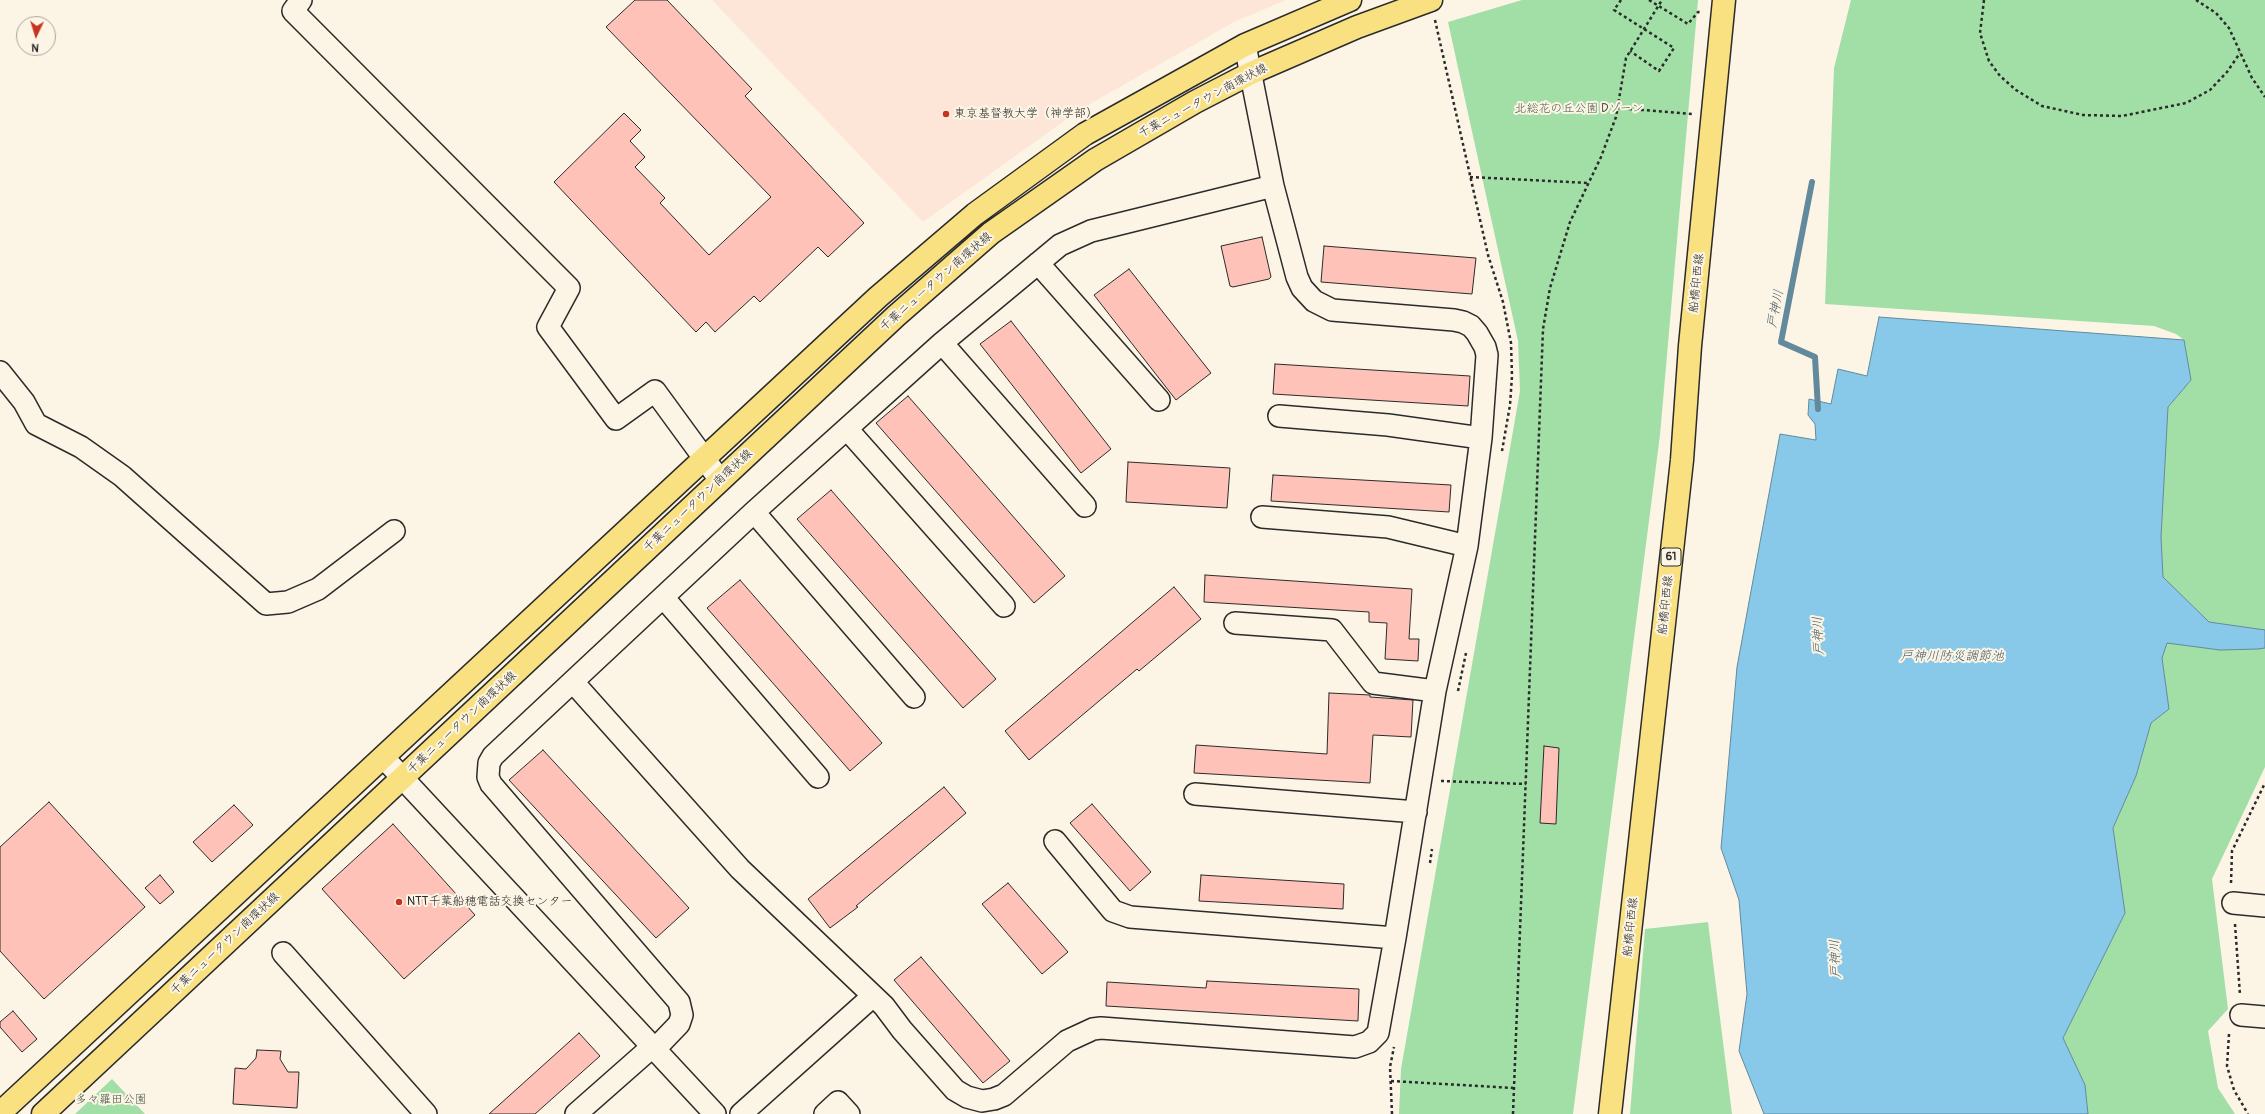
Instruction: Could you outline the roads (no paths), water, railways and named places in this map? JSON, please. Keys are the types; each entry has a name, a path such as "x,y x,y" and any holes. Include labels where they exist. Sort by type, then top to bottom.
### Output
{"main road":[{"path":"0,1113 878,297 975,214 1084,134 1245,45 1350,0"},
{"name":"千葉ニュータウン南環状線","path":"43,1114 896,316 991,233 1095,160 1195,102 1251,73 1357,27 1431,0"},
{"name":"船橋印西線","path":"1610,1114 1682,460 1690,346 1724,0"}],"street":[{"path":"301,0 293,11 569,288 548,327 616,419 655,391 720,480"},
{"path":"573,682 740,869 873,996 956,1090 967,1098 982,1101 994,1099 1004,1095 1067,1041 1093,1029 1101,1028 1355,1047 1369,1042 1378,1033 1435,691 1467,546 1481,438 1487,355 1486,347 1477,333 1470,326 1454,320 1332,310 1314,301 1302,288 1297,277 1273,186 1245,45"},
{"path":"576,1114 653,1048 678,1024 682,1015 679,1002 491,784 488,777 489,763 493,756 754,512 942,343 1060,245 1091,231 1273,186"},
{"path":"1038,263 1159,400"},
{"path":"942,343 1084,506"},
{"path":"0,372 24,402 36,424 80,447 122,476 266,604 288,602 318,590 394,530"},
{"path":"1279,416 1388,425 1481,438"},
{"path":"847,429 1004,606"},
{"path":"754,512 914,698"},
{"path":"1262,517 1388,527 1467,546"},
{"path":"663,597 818,777"},
{"path":"1235,623 1332,630 1373,683 1435,691"},
{"path":"383,756 715,1114"},
{"path":"1195,794 1416,812"},
{"path":"1055,840 1113,910 1130,917 1395,938"},
{"path":"2233,903 2265,906"},
{"path":"282,953 426,1114"},
{"path":"741,1114 873,996"},
{"path":"2241,1015 2265,1017"},
{"path":"825,1114 838,1102 849,1114"}],"water":[{"name":"戸神川防災調節池","path":"1879,317 2184,340 2191,380 2168,407 2161,537 2163,577 2209,622 2265,630 2265,648 2258,649 2220,650 2167,643 2162,658 2169,709 2151,723 2136,776 2113,828 2125,913 2063,1038 2085,1085 2088,1114 1764,1114 1739,1051 1747,994 1739,900 1721,848 1737,667 1780,434 1816,440 1815,424 1808,415 1809,399 1831,404 1838,369 1867,376"}],"waterway":[{"name":"戸神川","path":"1812,182 1781,342 1815,357 1818,409"}],"place":[{"name":"東京基督教大学（神学部）","path":"946,114"},
{"name":"NTT千葉船穂電話交換センター","path":"399,902"}],"park label":[{"name":"北総花の丘公園 Dゾーン","path":"1579,109"},
{"name":"多々羅田公園","path":"111,1100"}]}
